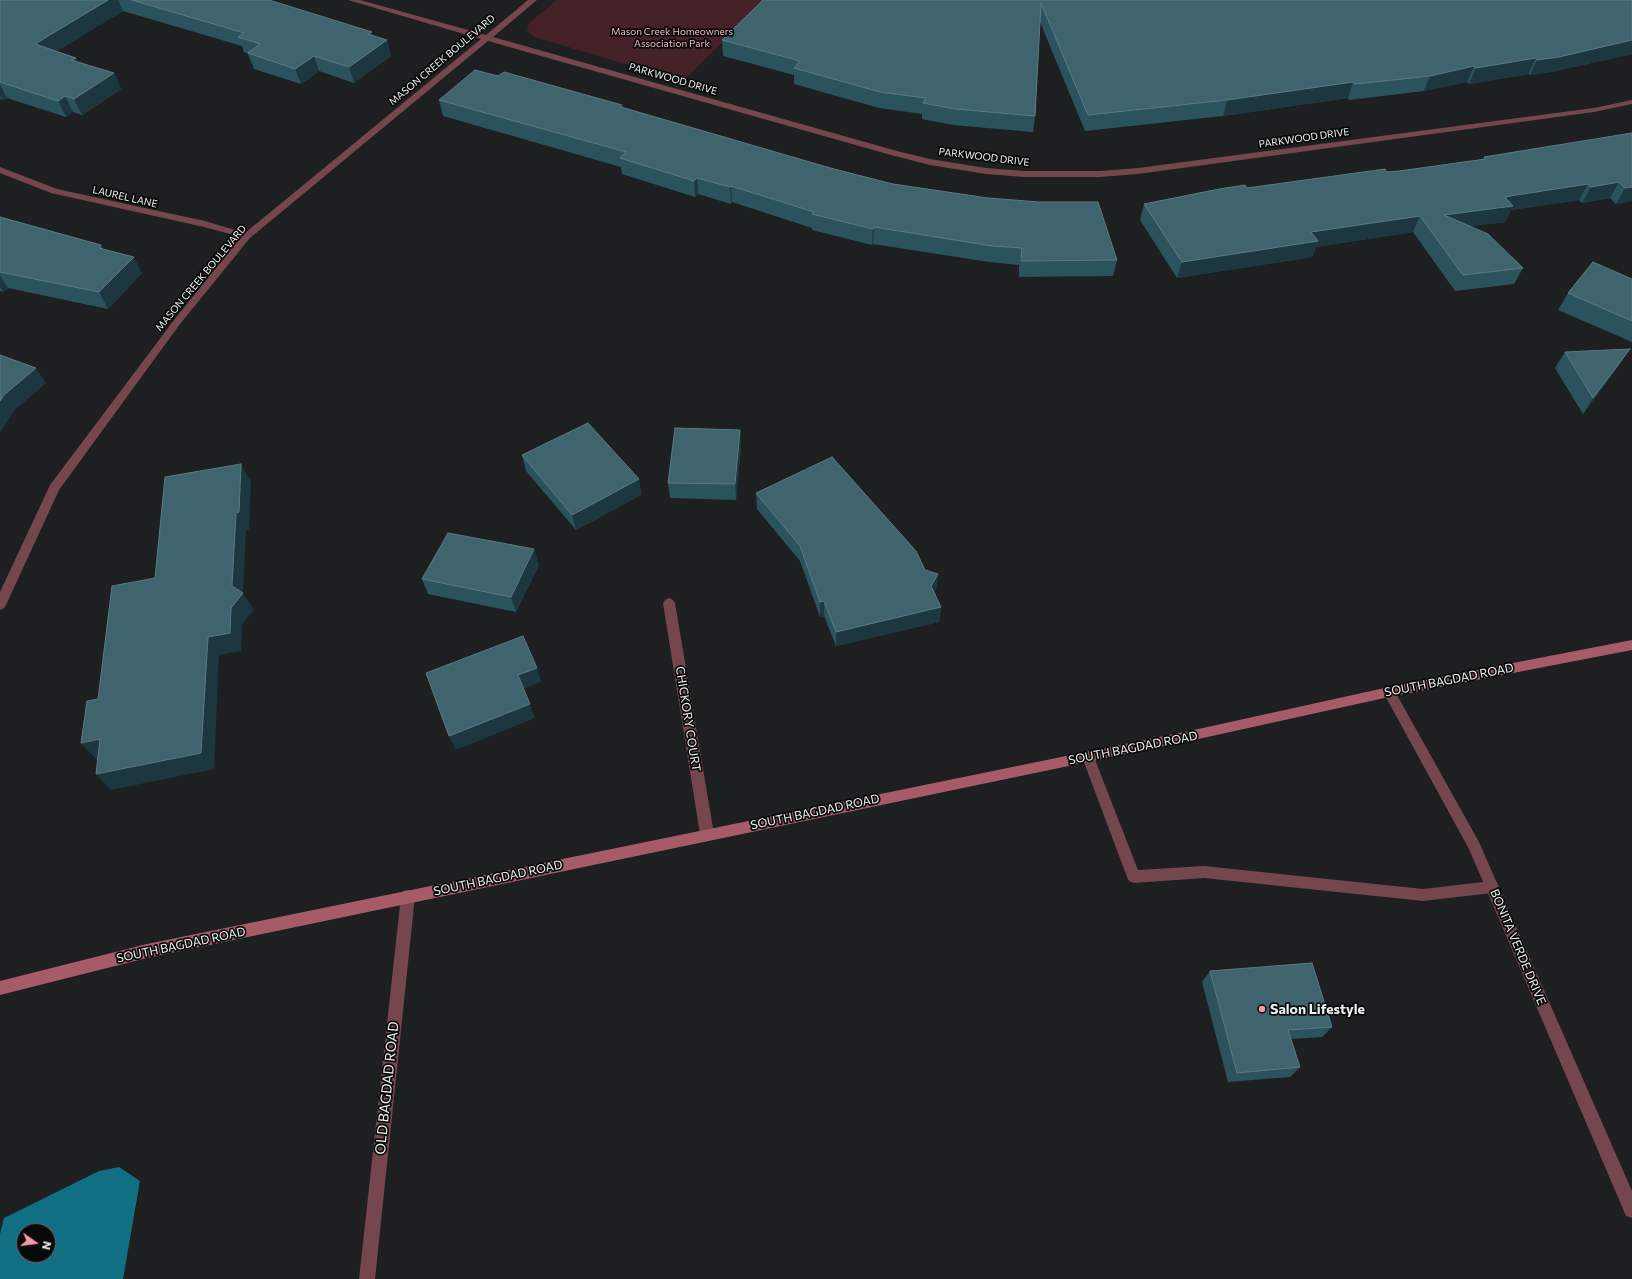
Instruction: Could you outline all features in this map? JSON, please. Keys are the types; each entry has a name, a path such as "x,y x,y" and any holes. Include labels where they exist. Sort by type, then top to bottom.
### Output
{"main road":[{"name":"SOUTH BAGDAD ROAD","path":"0,988 147,951 408,896 1088,757 1389,692 1632,645"}],"street":[{"name":"PARKWOOD DRIVE","path":"352,0 484,39 530,50 901,155 965,167 1024,174 1100,174 1138,171 1594,110 1632,102"},
{"name":"MASON CREEK BOULEVARD","path":"0,605 54,488 177,322 247,236 532,0"},
{"name":"LAUREL LANE","path":"0,170 54,191 162,216 205,224 247,236"},
{"name":"CHICKORY COURT","path":"669,603 707,834"},
{"name":"BONITA VERDE DRIVE","path":"1389,692 1474,846 1632,1210"},
{"path":"1088,757 1134,877 1204,872 1423,895 1492,887"},
{"name":"OLD BAGDAD ROAD","path":"367,1279 408,896"}],"green space":[{"name":"Mason Creek Homeowners Association Park","path":"557,0 766,0 683,81 534,37 527,31 529,23"}],"water":[{"path":"119,1167 140,1181 123,1279 0,1279 0,1234 4,1218 99,1171"}],"building":[{"path":"0,0 108,0 35,44 76,58 71,60 114,73 74,99 65,96 58,101 0,82"},
{"path":"132,0 269,0 372,32 368,34 387,40 349,67 314,56 295,69 248,53 260,44 238,37 244,33"},
{"path":"763,0 1632,0 1632,40 1559,57 1537,60 1536,58 1476,68 1474,66 1430,76 1355,84 1353,82 1227,100 1088,115 1041,3 1035,116 955,109 923,103 926,98 880,92 794,68 800,61 722,40"},
{"path":"475,70 498,76 504,72 622,105 621,107 834,169 893,184 988,198 1039,202 1098,202 1117,260 1021,261 1022,248 992,246 874,227 873,229 812,214 814,212 731,186 730,187 697,178 694,181 620,158 626,152 439,100"},
{"path":"1632,133 1632,187 1625,188 1619,182 1591,187 1588,184 1505,197 1513,206 1444,215 1488,234 1523,268 1463,275 1420,216 1311,232 1318,241 1182,262 1144,204 1245,185 1247,188 1385,169 1387,172 1399,171 1486,159 1484,157"},
{"path":"0,217 101,245 99,248 134,257 99,292 0,272"},
{"path":"1593,262 1632,279 1632,321 1568,293"},
{"path":"1630,349 1593,398 1565,352"},
{"path":"0,355 36,368 4,395 0,401"},
{"path":"588,423 639,479 572,515 522,455"},
{"path":"675,428 740,430 735,484 668,483"},
{"path":"832,457 916,551 925,570 938,574 931,586 941,607 836,632 824,601 820,602 800,546 756,493"},
{"path":"241,464 239,512 236,513 232,586 243,593 231,608 230,633 208,637 201,753 96,774 100,739 81,743 87,701 98,699 112,586 155,578 165,477"},
{"path":"448,533 534,549 511,597 422,579"},
{"path":"523,636 537,668 518,675 530,704 449,736 426,673"},
{"name":"Salon Lifestyle","path":"1312,963 1332,1027 1288,1030 1300,1067 1237,1073 1210,971"}],"place":[{"name":"Salon Lifestyle","path":"1262,1009"}]}
